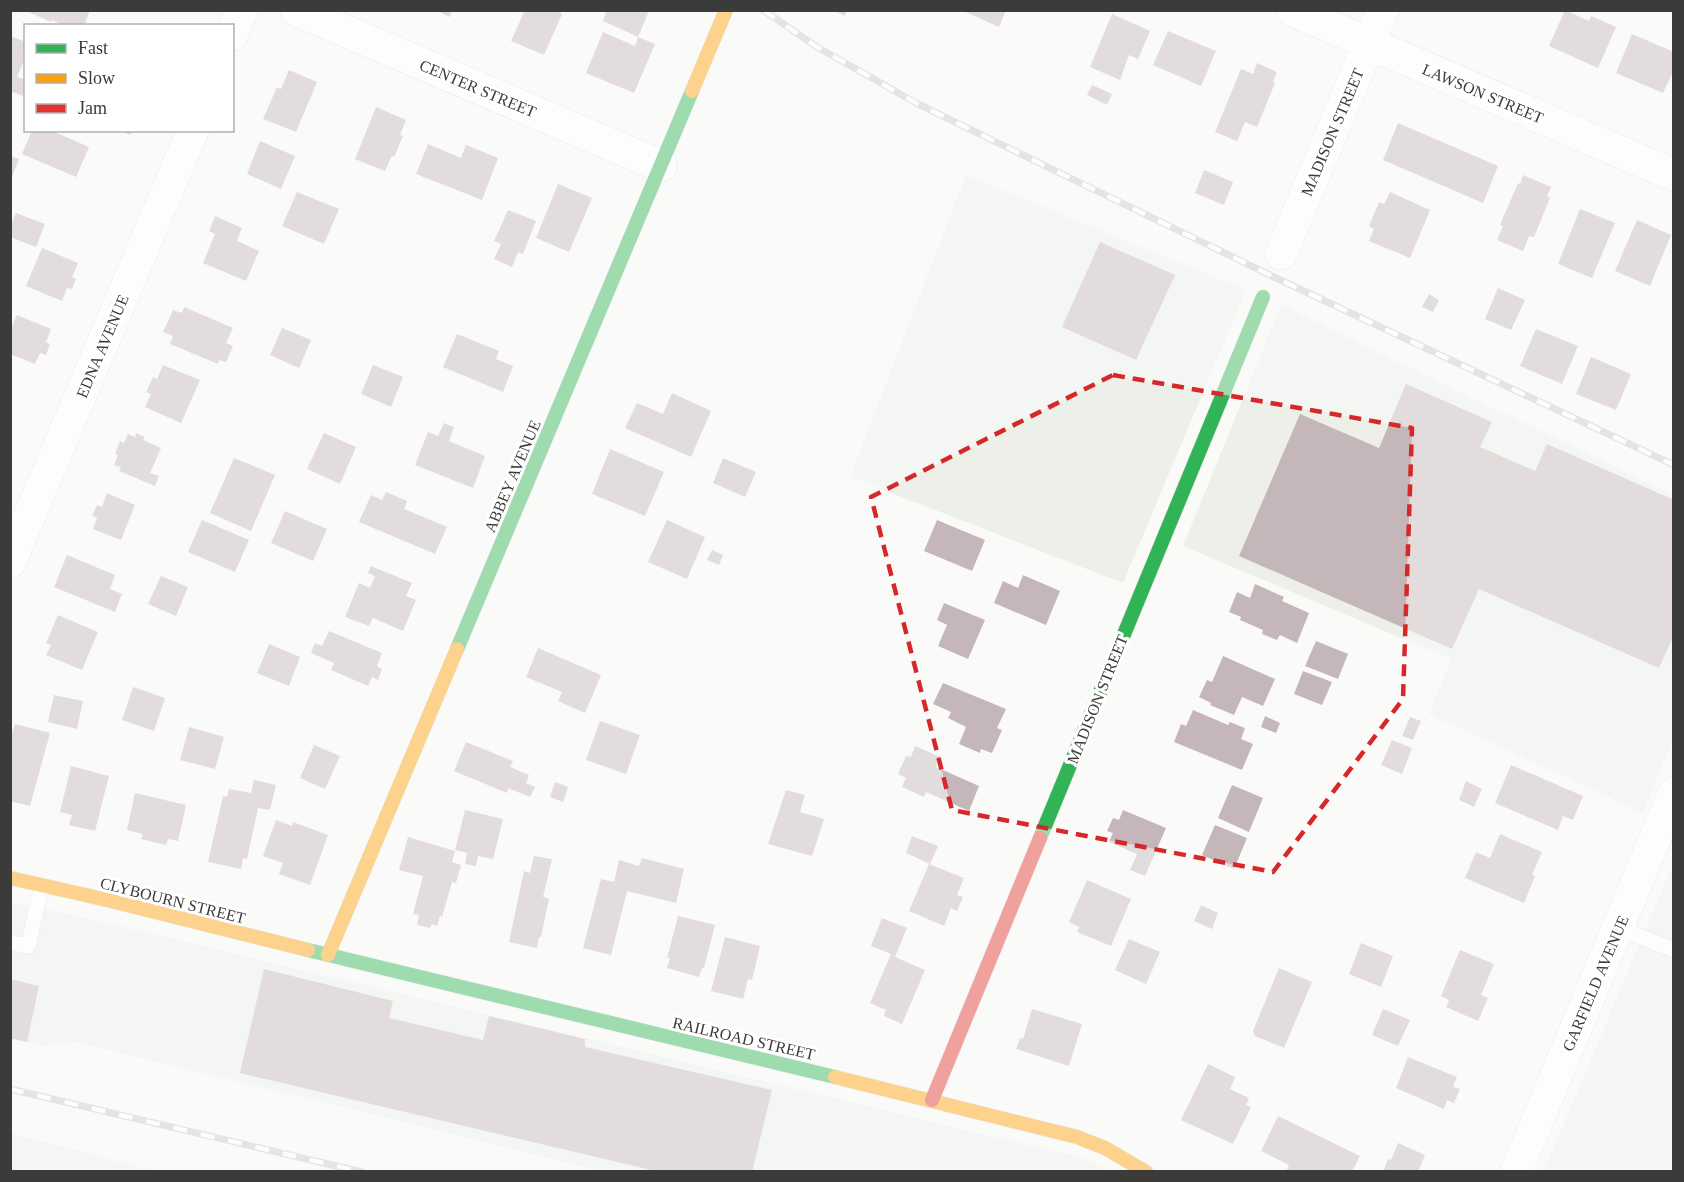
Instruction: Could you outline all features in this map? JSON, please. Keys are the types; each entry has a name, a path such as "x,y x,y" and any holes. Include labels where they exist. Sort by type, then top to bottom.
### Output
{"street":[{"path":"234,30 243,10"},
{"name":"CENTER STREET","path":"296,10 661,166"},
{"name":"ABBEY AVENUE","path":"328,955 726,10"},
{"name":"LAWSON STREET","path":"1292,10 1674,175"},
{"name":"MADISON STREET","path":"1281,254 1383,10"},
{"name":"EDNA AVENUE","path":"10,562 192,132"},
{"name":"MADISON STREET","path":"932,1100 1263,297"},
{"name":"GARFIELD AVENUE","path":"1516,1172 1674,793"},
{"name":"CLYBOURN STREET","path":"10,878 328,955"},
{"name":"RAILROAD STREET","path":"328,955 1077,1137 1105,1148 1146,1172"}],"lane":[{"path":"10,943 28,946 42,885"},
{"path":"1618,928 1674,950"}],"highlighted area":[{"path":"1113,375 1412,428 1403,699 1273,872 952,810 871,497"}],"shaded area":[{"path":"966,175 1246,290 1123,583 850,477"},
{"path":"1281,305 1673,495 1673,739 1643,813 1429,714 1451,659 1183,546"},
{"path":"1673,864 1673,1171 1544,1171"},
{"path":"11,902 99,921 1082,1158 1110,1171 601,1171 77,1042 41,1046 11,1039"},
{"path":"11,1133 154,1171 11,1171"}],"building":[{"path":"24,10 90,10 85,24 61,24 52,20 51,22"},
{"path":"435,10 452,10 450,17"},
{"path":"525,10 555,10 562,14 544,55 511,41"},
{"path":"607,10 649,11 638,37 603,21"},
{"path":"832,10 847,10 845,16"},
{"path":"961,10 1006,10 999,27"},
{"path":"1565,10 1589,21 1591,16 1616,27 1598,68 1549,46"},
{"path":"1112,14 1150,31 1138,59 1129,55 1120,80 1090,67"},
{"path":"1168,31 1216,51 1201,86 1153,65"},
{"path":"603,32 635,46 638,37 655,44 634,93 586,73"},
{"path":"1632,34 1674,52 1674,70 1663,93 1616,73"},
{"path":"10,36 24,41 24,63 17,77 24,79 24,96 10,91"},
{"path":"1257,63 1277,72 1273,82 1275,83 1257,127 1245,122 1237,141 1215,132 1241,69 1253,74"},
{"path":"289,70 317,82 296,132 263,119 277,87 281,89"},
{"path":"1092,85 1112,94 1107,105 1087,95"},
{"path":"376,107 406,120 400,135 403,136 385,171 355,159"},
{"path":"1398,123 1498,166 1483,203 1383,160"},
{"path":"31,132 55,132 89,147 76,177 22,154"},
{"path":"260,141 295,156 281,189 247,174"},
{"path":"428,144 461,158 466,145 498,158 482,200 416,174"},
{"path":"10,156 19,159 11,180 10,180"},
{"path":"1204,170 1233,182 1224,205 1195,193"},
{"path":"1523,175 1551,187 1547,196 1550,198 1534,237 1529,236 1523,251 1497,240 1503,226 1500,225"},
{"path":"558,184 592,198 569,252 536,238"},
{"path":"297,192 339,209 324,244 282,226"},
{"path":"1390,192 1430,210 1410,258 1369,241 1374,229 1369,226 1379,202 1384,204"},
{"path":"1580,209 1615,223 1592,278 1558,264"},
{"path":"508,210 536,221 523,254 518,252 512,267 494,259 501,244 494,241"},
{"path":"16,213 45,224 36,247 10,237 10,227"},
{"path":"215,216 242,228 237,241 259,251 246,281 203,263 215,234 209,231"},
{"path":"1637,220 1671,235 1650,286 1615,271"},
{"path":"1100,242 1175,275 1136,360 1062,327"},
{"path":"42,248 78,263 72,277 76,279 72,289 67,288 62,301 26,286"},
{"path":"1498,288 1525,300 1511,330 1485,319"},
{"path":"1429,294 1439,300 1433,312 1422,307"},
{"path":"184,307 233,328 226,343 233,346 226,362 219,360 218,364 170,344 173,336 163,332 173,310 182,313"},
{"path":"17,315 51,329 46,342 50,344 46,355 40,353 35,364 10,354 10,331"},
{"path":"282,328 311,340 299,368 270,355"},
{"path":"1536,329 1578,346 1562,384 1520,366"},
{"path":"457,334 499,351 496,359 513,366 503,392 443,367"},
{"path":"1591,357 1631,374 1616,410 1576,394"},
{"path":"163,365 200,380 181,423 145,407 151,394 146,392 153,377 157,379"},
{"path":"373,365 403,377 391,407 361,394"},
{"path":"1406,384 1492,422 1480,447 1535,471 1547,444 1674,500 1674,635 1659,668 1479,589 1452,649 1239,556 1300,414 1379,448"},
{"path":"672,393 711,411 691,457 625,428 637,403 663,414"},
{"path":"444,423 454,427 449,441 485,456 473,488 415,465 428,432 438,436"},
{"path":"136,433 145,437 143,440 161,448 150,473 159,476 155,486 119,471 121,467 114,465 120,441 124,443 128,434 135,437"},
{"path":"324,433 356,447 340,484 307,469"},
{"path":"610,449 664,472 645,516 592,494"},
{"path":"234,458 275,475 251,531 210,513"},
{"path":"723,458 756,472 745,497 713,483"},
{"path":"386,492 407,501 404,509 447,527 435,554 359,522 371,495 382,500"},
{"path":"107,493 135,505 121,540 93,529 97,518 92,516 97,505 102,507"},
{"path":"285,511 327,529 313,561 271,543"},
{"path":"202,520 249,540 235,572 188,552"},
{"path":"667,520 705,537 687,579 648,562"},
{"path":"937,520 985,540 972,571 924,551"},
{"path":"712,550 723,555 719,565 707,560"},
{"path":"67,555 115,575 110,589 122,594 115,612 54,587"},
{"path":"371,566 412,583 406,596 416,600 403,631 373,618 369,626 345,617 359,583 370,588 375,576 368,573"},
{"path":"1023,575 1060,591 1046,625 994,603 1003,581 1018,588"},
{"path":"161,576 188,587 176,616 148,604"},
{"path":"1255,584 1284,597 1282,601 1309,613 1297,643 1280,635 1277,640 1262,634 1263,630 1240,620 1241,617 1229,612 1237,592 1250,598"},
{"path":"944,603 985,620 968,659 938,646 947,625 937,620"},
{"path":"58,615 98,632 82,670 46,655 51,645 46,643"},
{"path":"329,631 382,653 377,666 382,669 378,680 372,677 368,686 331,670 334,663 311,653 315,643 322,646"},
{"path":"1316,641 1348,654 1338,679 1305,666"},
{"path":"269,644 300,657 289,686 257,673"},
{"path":"538,648 601,675 585,713 558,701 562,692 526,677"},
{"path":"1223,656 1275,679 1263,706 1242,697 1234,715 1210,705 1211,703 1199,697 1207,680 1212,682"},
{"path":"1303,671 1332,682 1322,705 1294,694"},
{"path":"943,683 1006,709 997,728 1002,730 992,753 981,749 980,753 959,744 966,727 948,718 951,712 933,704"},
{"path":"133,687 165,698 154,731 122,720"},
{"path":"54,695 83,701 77,729 48,722"},
{"path":"1193,710 1228,725 1230,722 1245,728 1241,739 1253,744 1242,770 1174,742 1181,724 1186,726"},
{"path":"1265,716 1280,723 1276,733 1261,727"},
{"path":"1410,717 1421,721 1413,740 1402,736"},
{"path":"600,721 640,735 626,774 586,760"},
{"path":"15,724 50,733 30,806 10,801 10,740"},
{"path":"189,727 224,737 215,769 180,760"},
{"path":"1392,740 1412,748 1402,774 1381,765"},
{"path":"466,742 513,761 510,767 529,775 526,783 535,787 530,797 508,788 507,793 454,771"},
{"path":"314,745 340,756 325,789 300,778"},
{"path":"915,746 940,757 936,767 979,786 969,811 926,792 924,797 902,787 906,778 898,774 906,756 911,757"},
{"path":"1511,765 1583,796 1573,820 1563,816 1558,830 1495,803"},
{"path":"71,766 109,776 95,831 69,825 72,815 60,812"},
{"path":"254,780 276,785 270,810 258,808 247,859 243,858 241,869 208,862 223,796 227,797 229,789 251,793"},
{"path":"1466,781 1482,789 1474,807 1459,800"},
{"path":"555,782 568,787 563,802 550,797"},
{"path":"1232,785 1263,798 1249,832 1218,818"},
{"path":"786,790 805,795 800,812 824,819 812,856 768,844"},
{"path":"135,793 186,805 178,841 168,839 166,845 141,839 143,834 127,830"},
{"path":"465,810 503,819 493,859 478,856 476,866 465,864 467,853 455,850"},
{"path":"1123,810 1166,828 1145,876 1130,870 1137,854 1109,842 1113,833 1107,831 1113,818 1119,820"},
{"path":"276,820 292,826 293,822 328,835 310,885 279,874 283,863 263,856"},
{"path":"1215,825 1247,838 1234,869 1202,855"},
{"path":"1500,834 1542,852 1524,903 1465,878 1476,852 1490,858"},
{"path":"912,836 938,846 930,864 906,853"},
{"path":"408,837 455,851 452,862 461,865 456,883 452,882 442,917 440,916 437,926 432,924 430,928 417,925 419,915 413,914 423,876 399,870"},
{"path":"534,856 552,859 543,897 549,899 537,948 509,942 524,871 530,873"},
{"path":"642,858 684,869 676,903 627,891 611,955 583,948 601,879 614,882 619,860 639,866"},
{"path":"929,864 964,878 957,895 963,897 957,911 951,908 944,926 909,911"},
{"path":"1087,880 1131,899 1111,946 1077,932 1079,927 1069,922"},
{"path":"1201,905 1218,913 1212,929 1194,921"},
{"path":"678,916 715,925 704,968 699,977 667,968 670,958 667,958"},
{"path":"882,918 907,928 895,957 925,970 902,1024 884,1016 886,1010 870,1003 891,954 871,946"},
{"path":"725,937 760,946 752,980 748,979 743,999 711,991"},
{"path":"1129,939 1160,952 1146,984 1115,970"},
{"path":"1361,943 1393,956 1381,987 1349,974"},
{"path":"1460,950 1494,964 1481,995 1488,998 1478,1021 1446,1007 1449,1000 1441,996"},
{"path":"1279,968 1312,982 1284,1048 1255,1036 1253,1031"},
{"path":"264,969 393,1001 389,1018 483,1040 489,1016 585,1039 585,1047 772,1090 752,1172 660,1172 240,1073"},
{"path":"10,979 39,986 27,1042 10,1038"},
{"path":"1032,1009 1082,1024 1069,1066 1016,1049 1020,1038 1023,1039"},
{"path":"1383,1009 1410,1020 1398,1046 1372,1035"},
{"path":"1408,1057 1457,1077 1453,1087 1460,1089 1454,1103 1447,1100 1444,1109 1396,1088"},
{"path":"1208,1064 1235,1077 1230,1089 1249,1098 1246,1105 1251,1107 1233,1144 1181,1120"},
{"path":"1278,1116 1360,1156 1352,1172 1289,1172 1287,1170 1289,1165 1261,1151"},
{"path":"1398,1143 1425,1155 1418,1172 1383,1172"}],"railway":[{"path":"763,10 817,47 916,103 1272,276 1674,465"},
{"path":"10,1089 362,1172"}],"traffic: fast":[{"path":"457,649 692,91"},
{"path":"1040,838 1263,297"},
{"path":"308,950 835,1077"}],"traffic: slow":[{"path":"692,91 726,10"},
{"path":"328,955 457,649"},
{"path":"10,878 308,950"},
{"path":"835,1077 1077,1137 1105,1148 1146,1172"}],"traffic: jam":[{"path":"932,1100 1040,838"}]}
